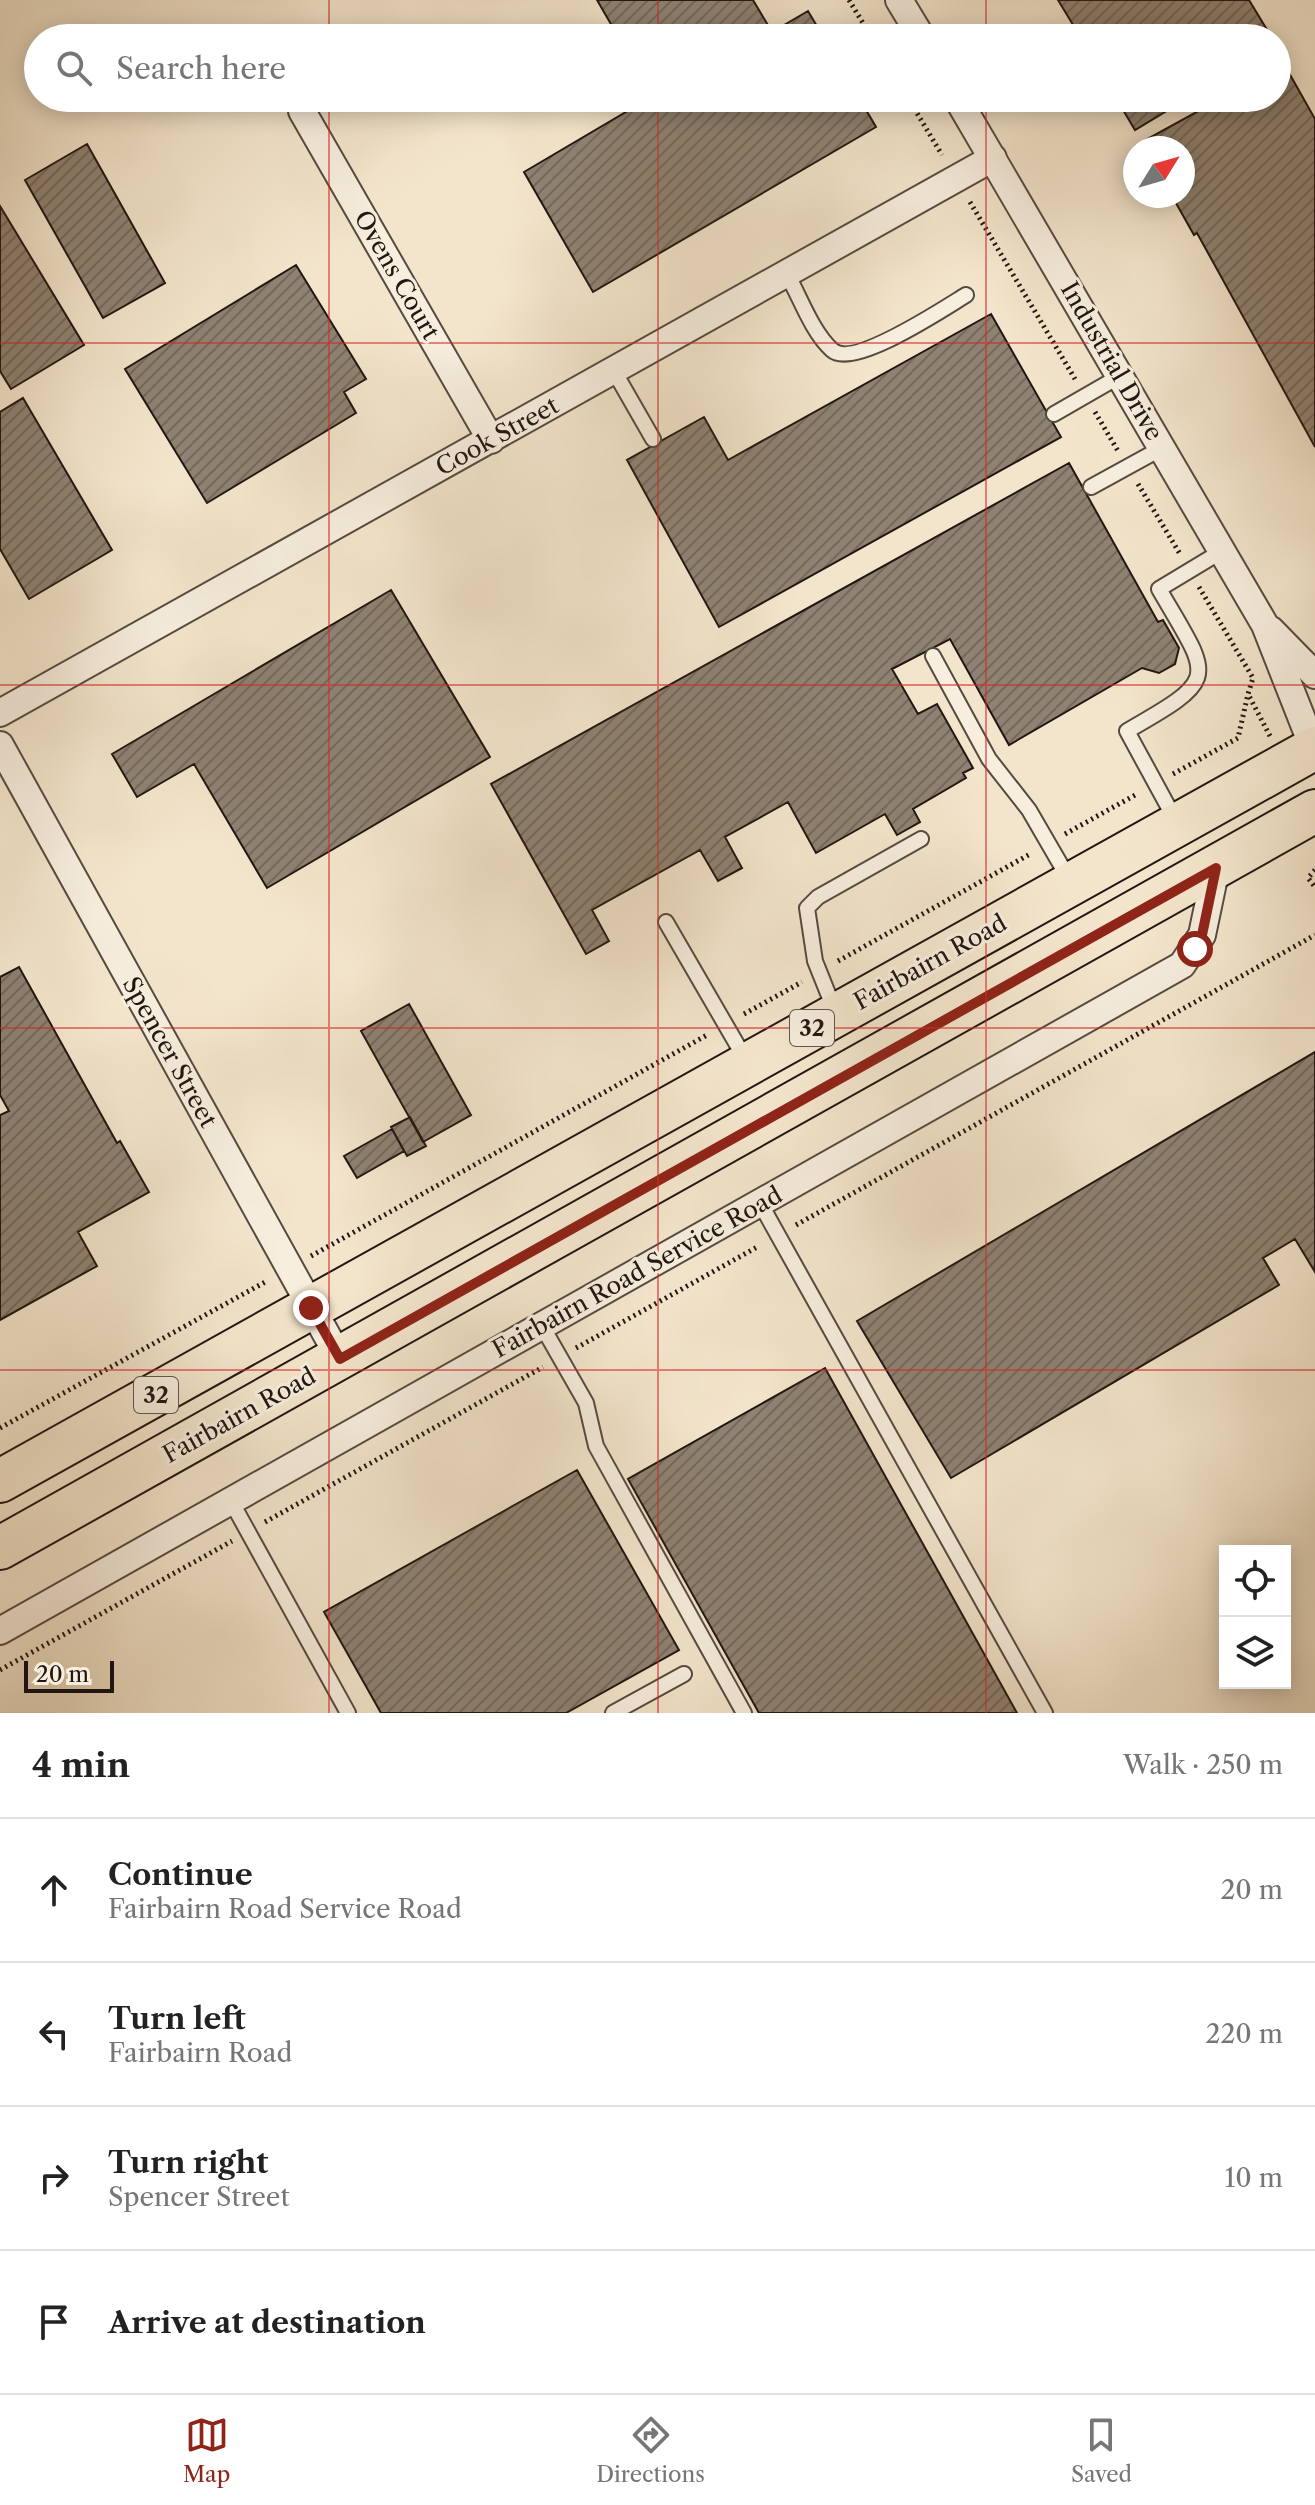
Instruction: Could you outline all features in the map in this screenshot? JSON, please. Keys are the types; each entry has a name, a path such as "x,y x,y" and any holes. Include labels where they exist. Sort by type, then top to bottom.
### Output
{"main road":[{"name":"Fairbairn Road","path":"0,1481 1314,750"},
{"name":"Fairbairn Road","path":"0,1548 1216,868 1307,826"}],"street":[{"path":"899,0 914,24"},
{"name":"Ovens Court","path":"303,112 491,440"},
{"name":"Industrial Drive","path":"965,112 1265,625 1314,750"},
{"name":"Cook Street","path":"0,713 993,158"},
{"name":"Industrial Drive","path":"1265,625 1315,675"},
{"name":"Spencer Street","path":"0,745 340,1359"},
{"name":"Fairbairn Road Service Road","path":"0,1631 1182,965 1202,935 1216,868"}],"lane":[{"path":"787,274 825,342 833,352 851,356 966,295"},
{"path":"614,371 653,439"},
{"path":"1054,414 1120,376"},
{"path":"1091,487 1162,448"},
{"path":"1178,824 1127,731 1189,695 1199,677 1199,664 1159,589 1222,551"},
{"path":"933,656 989,759 1029,810 1072,883"},
{"path":"837,1015 818,972 807,908 818,897 921,839"},
{"path":"666,922 748,1063"},
{"path":"760,1203 1045,1713"},
{"path":"542,1326 586,1403 596,1446 744,1713"},
{"path":"231,1501 348,1713"},
{"path":"613,1713 684,1674"}],"path":[{"path":"849,0 864,24"},
{"path":"0,1428 1238,738 1248,694"},
{"path":"1315,870 1308,878 1315,887"},
{"path":"0,1670 1315,935"}],"building":[{"path":"597,0 753,0 767,24 611,24"},
{"path":"1058,0 1249,0 1264,24 1073,24"},
{"path":"808,11 816,24 786,24"},
{"path":"1291,76 1315,119 1315,447 1197,233 1194,235 1179,208 1195,208 1195,136 1153,136 1197,112 1291,112"},
{"path":"626,112 867,112 876,127 593,292 524,172"},
{"path":"1124,112 1165,112 1135,130"},
{"path":"87,144 165,283 103,318 25,180"},
{"path":"0,206 84,345 11,389 0,371"},
{"path":"296,265 366,379 344,392 356,413 207,503 125,369"},
{"path":"991,314 1061,437 719,627 627,460 704,417 728,460"},
{"path":"23,398 112,550 29,599 0,549 0,412"},
{"path":"1069,463 1158,622 1163,620 1179,648 1175,664 1159,673 1142,668 1009,745 950,639 892,669 918,714 937,704 973,768 963,773 966,778 913,809 920,822 897,835 885,814 816,853 788,802 725,837 742,868 718,881 700,850 592,910 609,941 586,954 491,784"},
{"path":"391,590 490,757 267,888 194,764 137,797 112,754"},
{"path":"19,967 117,1143 120,1141 149,1192 78,1232 97,1266 0,1320 0,1115 9,1111 0,1095 0,977"},
{"path":"409,1004 471,1115 423,1142 361,1031"},
{"path":"1315,1052 1315,1272 1295,1239 1263,1258 1279,1285 951,1478 857,1321"},
{"path":"410,1117 426,1146 407,1156 391,1127"},
{"path":"392,1129 404,1151 357,1178 344,1156"},
{"path":"825,1368 1017,1713 759,1713 628,1479"},
{"path":"577,1470 679,1650 566,1713 381,1713 324,1612"}],"route":[{"path":"311,1308 340,1359 1216,868 1202,935 1195,949"}]}
